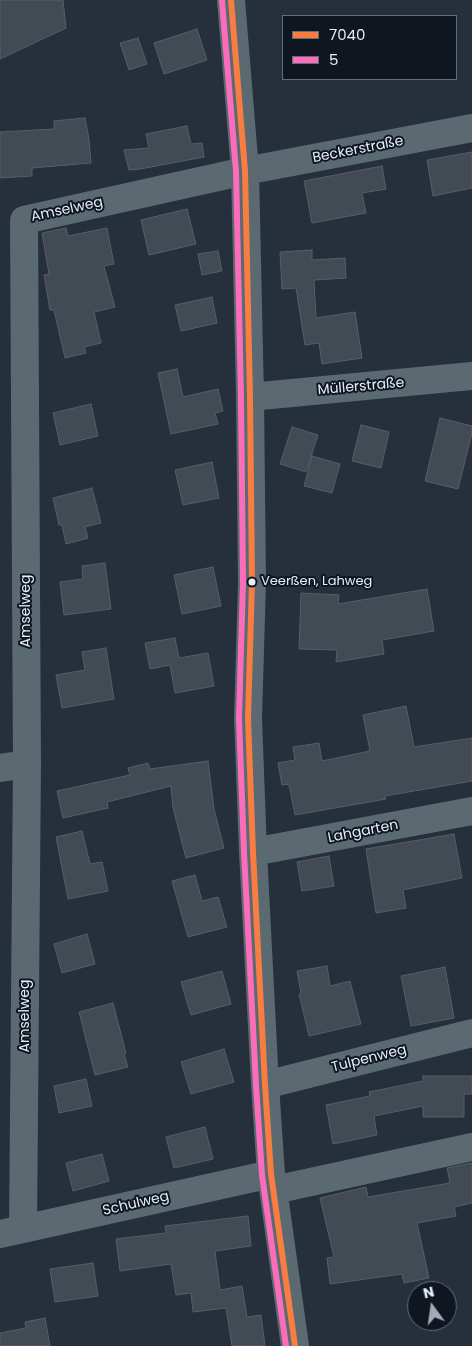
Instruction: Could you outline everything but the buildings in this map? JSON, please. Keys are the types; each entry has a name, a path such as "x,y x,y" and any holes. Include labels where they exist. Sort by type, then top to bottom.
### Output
{"street":[{"path":"231,0 245,171 252,582 248,718 253,852 265,1085 273,1182 295,1346"},
{"name":"Beckerstraße","path":"245,171 472,128"},
{"name":"Amselweg","path":"12,1231 27,764 24,220 245,171"},
{"name":"Müllerstraße","path":"250,397 472,376"},
{"path":"0,768 27,764"},
{"name":"Lahgarten","path":"253,852 472,812"},
{"name":"Tulpenweg","path":"265,1085 472,1033"},
{"name":"Schulweg","path":"12,1231 472,1147"}],"transit line":[{"name":"7040","path":"231,0 245,171 252,582 248,718 253,852 271,1174 295,1346"},
{"name":"5","path":"222,1 236,171 243,582 239,718 244,852 262,1175 286,1346"}],"place":[{"name":"Veerßen, Lahweg","path":"252,582"}]}
